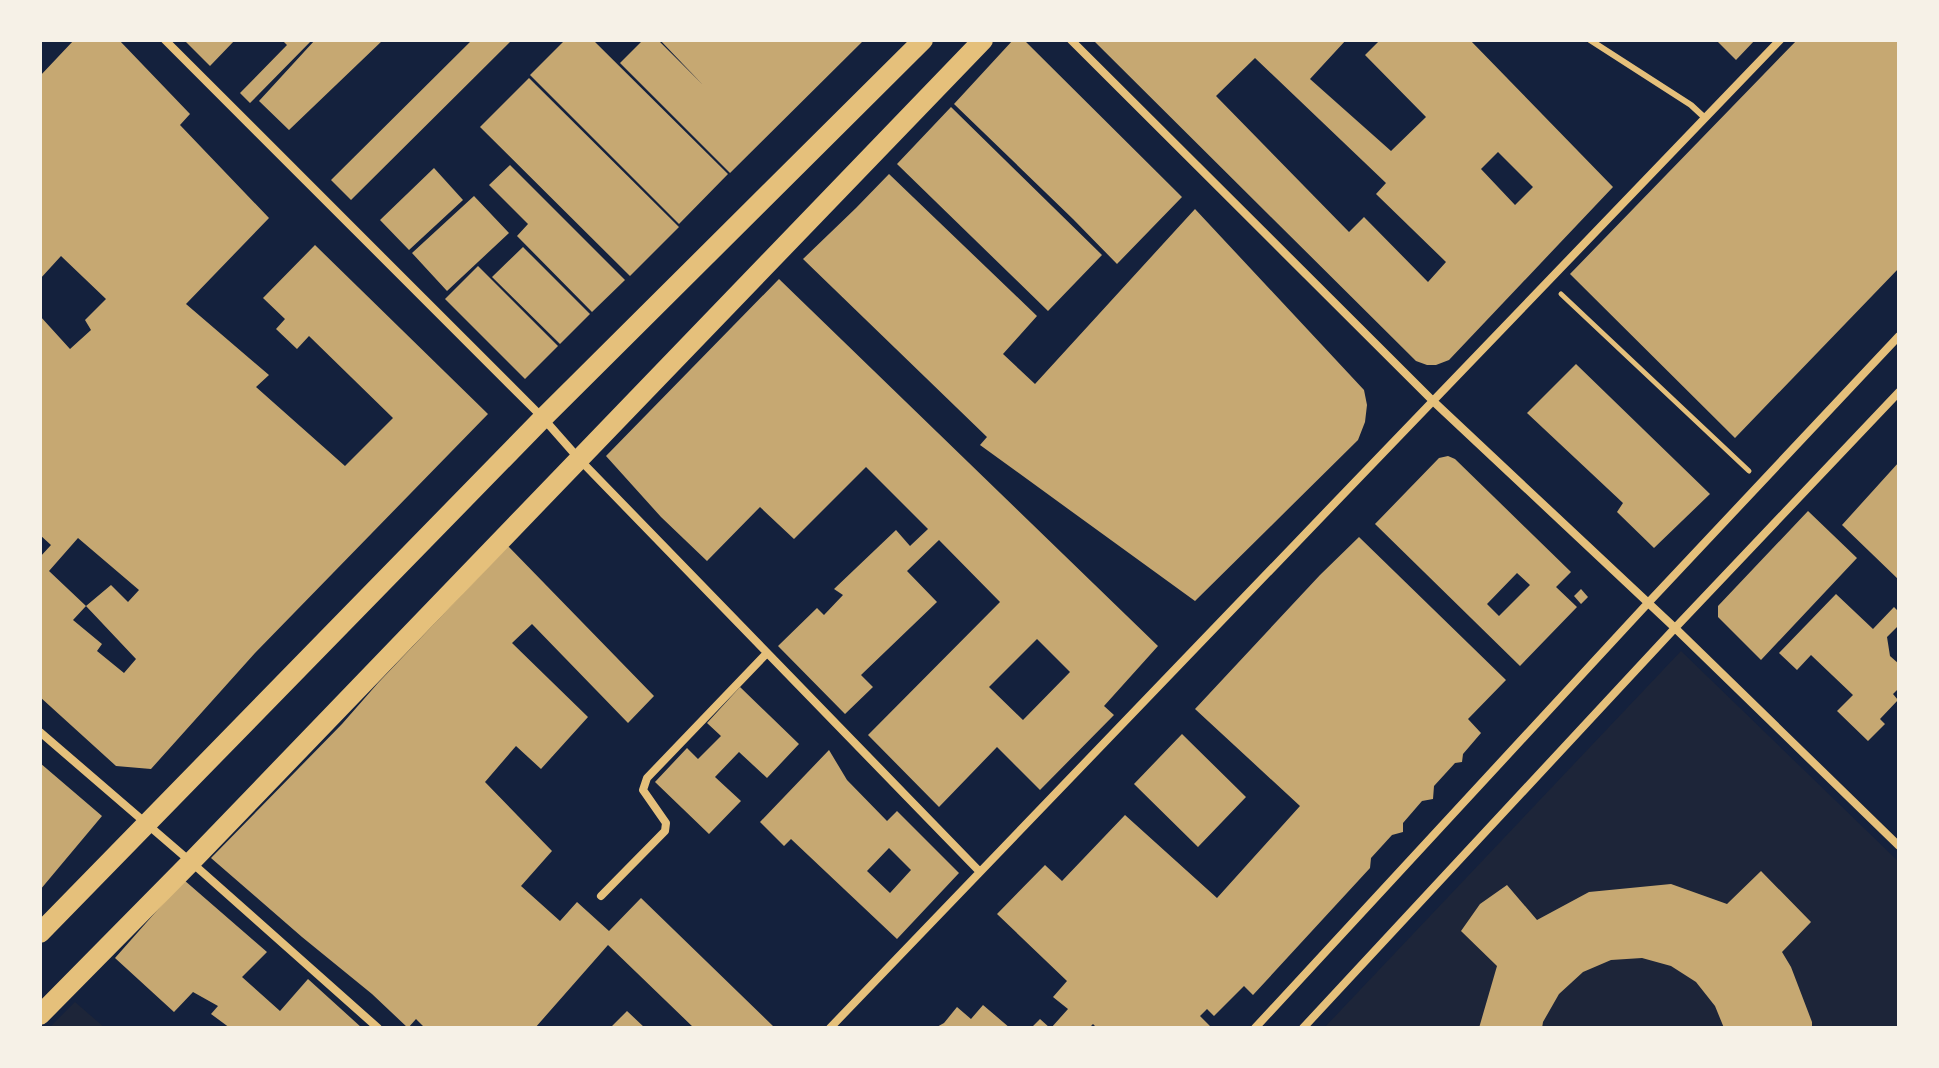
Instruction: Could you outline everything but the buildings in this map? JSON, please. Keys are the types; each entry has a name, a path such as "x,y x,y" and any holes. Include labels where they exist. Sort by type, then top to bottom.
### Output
{"main road":[{"path":"40,933 543,418 923,40"},
{"path":"40,1015 983,40"}],"street":[{"path":"165,40 543,418 580,460 980,872"},
{"path":"1071,40 1433,401 1675,628 1899,846"},
{"path":"830,1028 1780,40"},
{"path":"1255,1028 1899,336"},
{"path":"1303,1028 1899,392"},
{"path":"601,896 665,831 666,823 643,790 647,778 767,653"},
{"path":"40,732 378,1028"}],"lane":[{"path":"1590,40 1691,105 1705,118"}],"path":[{"path":"1548,281 1761,483"}],"shaded area":[{"path":"1681,651 1899,862 1899,1028 1324,1028"},
{"path":"75,1002 105,1028 49,1028"}]}
